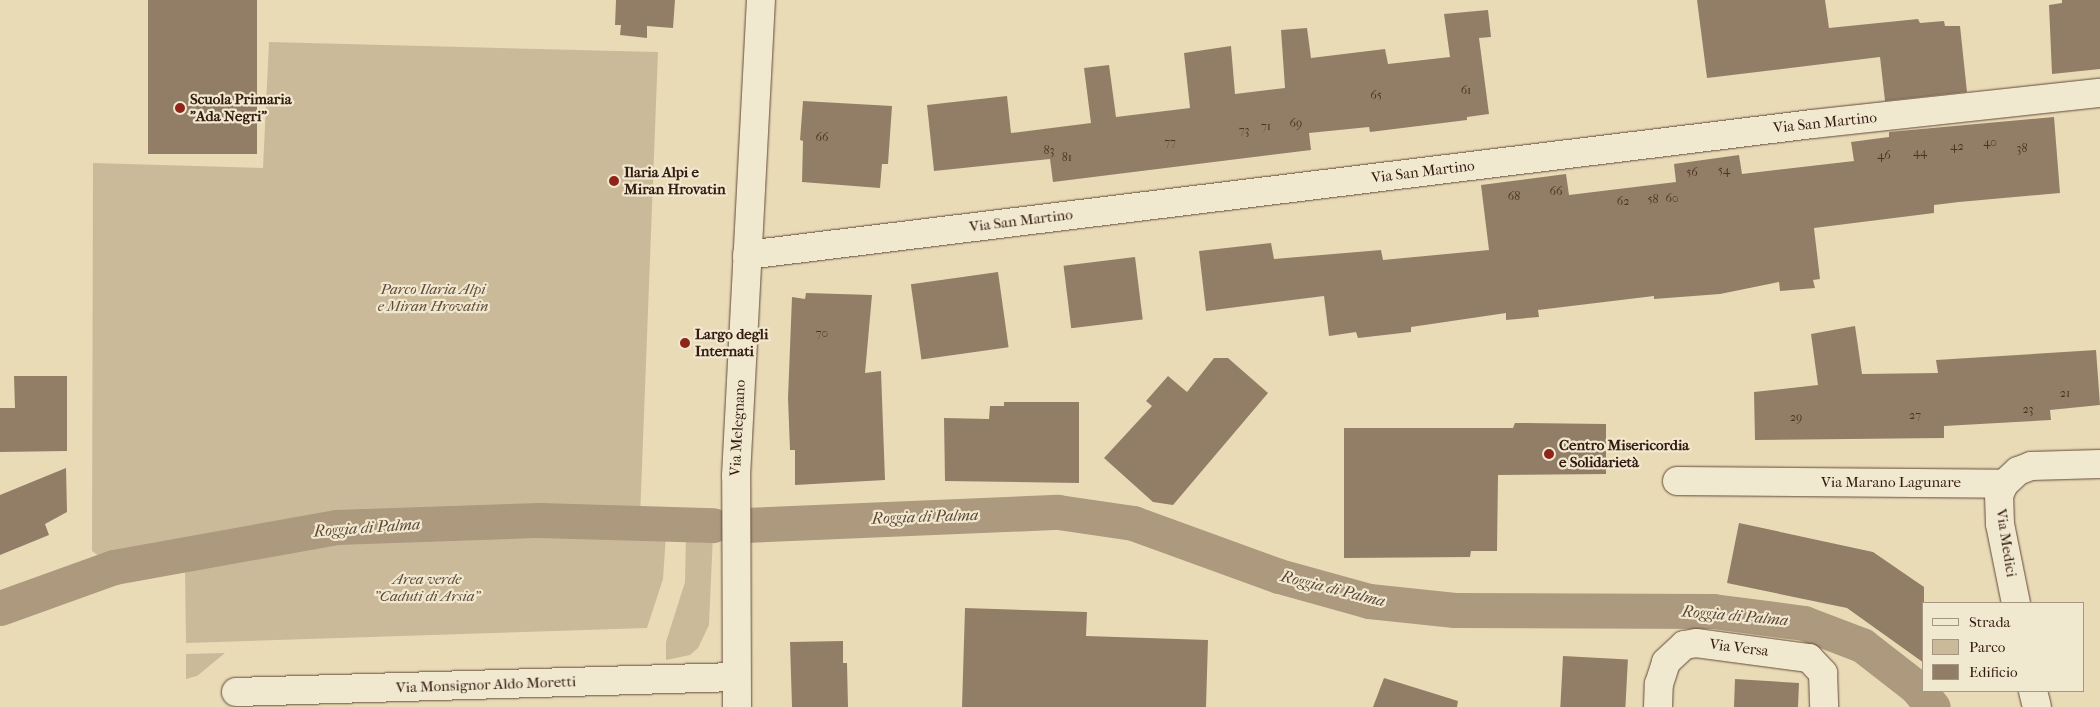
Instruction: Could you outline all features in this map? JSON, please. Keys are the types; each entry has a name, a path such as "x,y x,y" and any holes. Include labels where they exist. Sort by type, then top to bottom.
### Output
{"street":[{"name":"Via Melegnano","path":"736,707 734,539 761,0"},
{"name":"Via San Martino","path":"747,255 1813,124 2100,93"},
{"path":"2004,484 2018,471 2031,466 2100,464"},
{"name":"Via Marano Lagunare","path":"1677,481 2004,484"},
{"name":"Via Medici","path":"2004,484 1999,495 2000,524 2016,602"},
{"name":"Via Versa","path":"1658,707 1659,684 1666,662 1684,645 1696,643 1809,658 1823,673 1824,707"},
{"name":"Via Monsignor Aldo Moretti","path":"236,692 736,677"},
{"path":"2033,692 2036,707"}],"green space":[{"name":"Parco Ilaria Alpi e Miran Hrovatin","path":"269,42 658,52 640,518 524,511 407,513 258,531 106,561 92,551 93,163 263,168"},
{"name":"Area verde \"Caduti di Arsia\"","path":"666,535 663,579 647,628 186,643 185,568 335,544 427,539"},
{"path":"686,535 713,535 709,625 698,648 690,655 666,660 666,642 685,582"},
{"path":"225,653 197,676 186,679 186,654"}],"building":[{"path":"148,0 257,0 257,154 148,154"},
{"path":"616,0 675,0 673,28 647,26 647,38 620,35 621,25 615,25"},
{"path":"1697,0 1825,0 1829,28 1918,19 1920,23 1944,21 1945,26 1960,26 1967,92 1885,101 1880,57 1707,78"},
{"path":"2062,0 2100,0 2100,69 2052,74 2049,5 2062,3"},
{"path":"1488,10 1491,37 1479,38 1489,114 1467,117 1467,120 1370,132 1369,127 1309,133 1311,150 1053,182 1050,159 934,171 927,105 1007,96 1011,133 1091,123 1084,68 1109,65 1116,117 1190,108 1184,53 1231,46 1235,94 1285,88 1281,30 1307,28 1311,58 1385,49 1388,64 1450,57 1444,14"},
{"path":"803,101 892,106 888,164 882,164 880,188 802,182 803,141 800,140"},
{"path":"2054,117 2060,193 1934,205 1934,213 1814,228 1820,279 1813,280 1815,288 1780,291 1779,282 1720,294 1654,299 1654,296 1538,310 1539,317 1506,320 1506,313 1411,327 1411,332 1358,338 1356,332 1329,336 1324,296 1206,311 1199,251 1271,243 1274,259 1381,250 1383,260 1489,250 1481,185 1566,174 1569,195 1676,182 1674,164 1739,155 1742,174 1854,161 1851,142 1889,137 1889,132"},
{"path":"1135,257 1143,320 1071,328 1064,266"},
{"path":"998,272 1009,347 921,360 911,284"},
{"path":"806,293 872,295 865,373 881,371 885,480 795,485 795,450 790,450 788,398 792,297 805,299"},
{"path":"1855,326 1862,374 1938,373 1936,360 2096,350 2100,405 2050,410 2051,420 1944,426 1944,438 1755,440 1754,392 1818,385 1811,334"},
{"path":"1214,358 1228,358 1268,393 1173,505 1153,502 1104,458 1152,406 1146,401 1168,376 1187,392"},
{"path":"14,376 67,376 67,451 0,452 0,408 15,408"},
{"path":"1004,402 1079,402 1079,483 945,481 944,418 989,419 990,406 1004,406"},
{"path":"1515,423 1606,424 1606,474 1498,475 1497,551 1471,551 1470,557 1344,558 1344,428 1513,428"},
{"path":"66,468 67,512 45,524 49,535 0,555 0,495"},
{"path":"1739,523 1873,552 1924,587 1924,602 1922,602 1922,662 1847,608 1727,583"},
{"path":"965,608 1087,612 1086,636 1208,640 1206,707 962,707"},
{"path":"843,641 843,663 847,663 848,707 792,707 790,642"},
{"path":"1563,656 1628,659 1625,707 1560,707"},
{"path":"1384,678 1458,701 1457,707 1373,707"},
{"path":"1735,679 1799,683 1798,707 1734,707"}],"waterway":[{"name":"Roggia di Palma","path":"744,525 1058,512 1133,523 1279,576 1369,601 1455,610 1713,611 1804,623 1862,645 1916,687 1933,707"},
{"name":"Roggia di Palma","path":"0,608 114,567 336,527 540,520 713,525"}],"place":[{"name":"Scuola Primaria \"Ada Negri\"","path":"180,108"},
{"name":"Ilaria Alpi e Miran Hrovatin","path":"614,181"},
{"name":"Largo degli Internati","path":"685,343"},
{"name":"Centro Misericordia e Solidarietà","path":"1549,454"}]}
